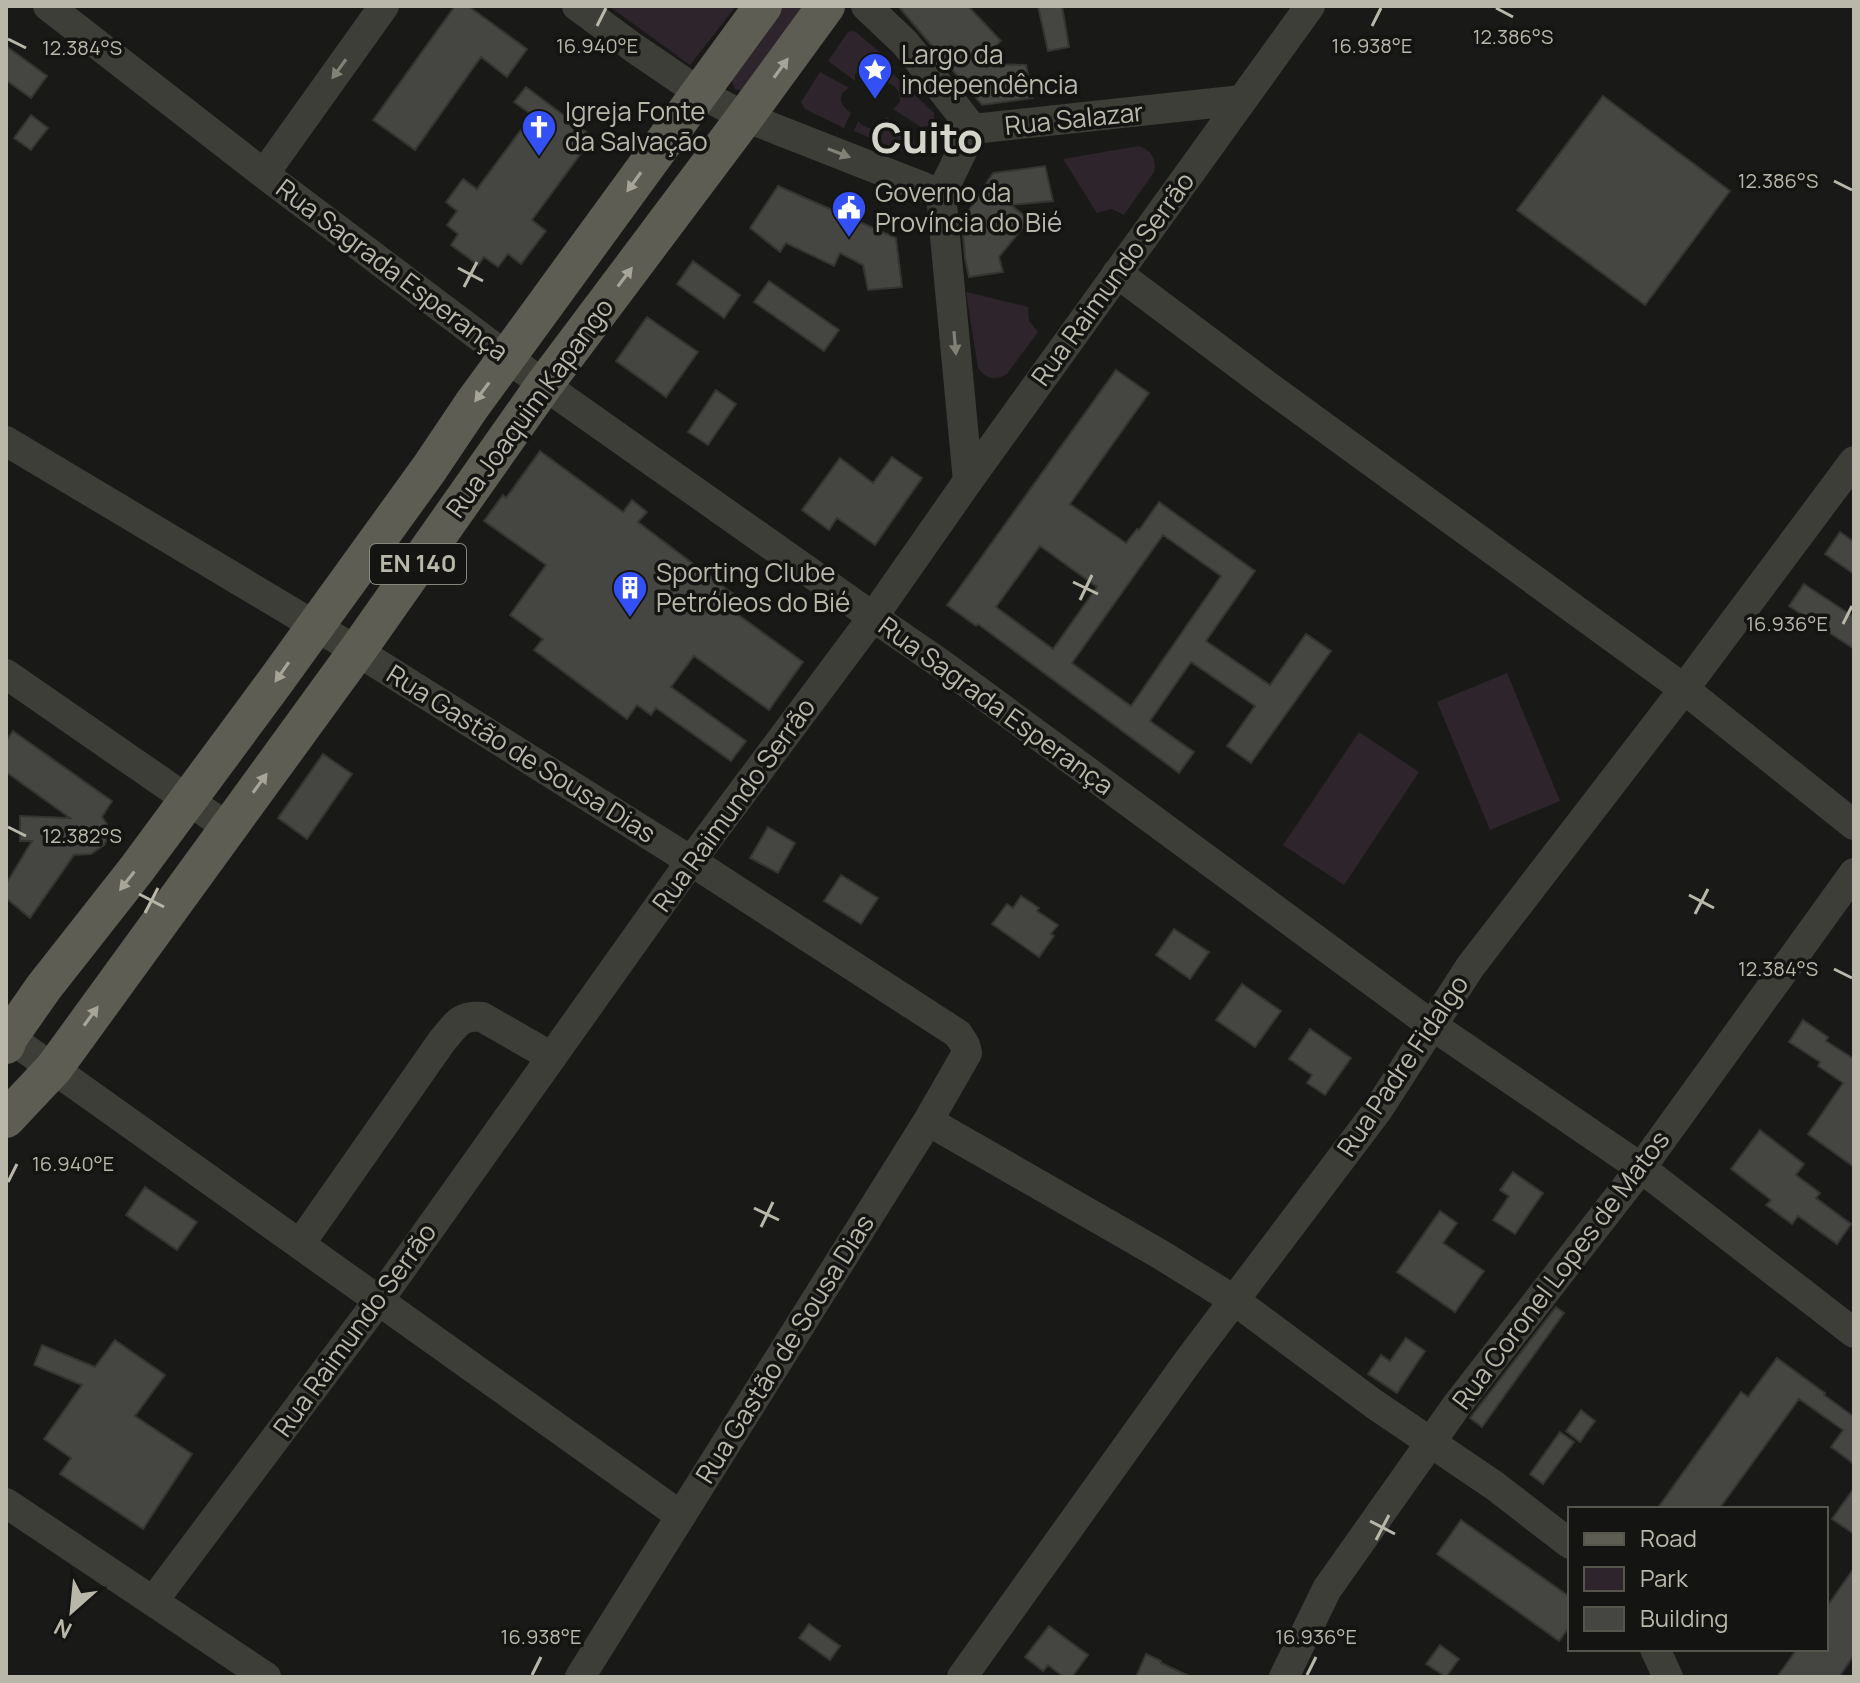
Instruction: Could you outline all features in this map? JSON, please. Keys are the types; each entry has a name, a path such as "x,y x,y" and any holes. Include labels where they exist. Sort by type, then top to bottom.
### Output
{"main road":[{"name":"Rua Joaquim Kapango","path":"7,1039 275,682 472,405 763,6"},
{"name":"Rua Joaquim Kapango","path":"6,1119 54,1068 357,651 544,385 826,6"},
{"path":"429,469 465,497"},
{"path":"393,517 429,547"}],"street":[{"name":"Rua Sagrada Esperança","path":"48,6 544,385 944,666 1433,1026 1641,1168 1854,1333"},
{"path":"264,174 384,6"},
{"path":"577,6 700,93 745,117 941,194"},
{"name":"Rua Salazar","path":"866,6 905,43 973,129 1242,100"},
{"name":"Rua Raimundo Serrão","path":"154,1600 379,1300 691,861 873,617 1310,6"},
{"path":"968,481 941,194 973,129"},
{"path":"1117,273 1684,689 1854,825"},
{"name":"Rua Gastão de Sousa Dias","path":"6,441 315,625 691,861 958,1034 965,1045 967,1053 928,1121 580,1677"},
{"name":"Rua Padre Fidalgo","path":"964,1675 1234,1300 1377,1111 1470,967 1684,689 1854,461"},
{"path":"6,674 227,827"},
{"name":"Rua Coronel Lopes de Matos","path":"1284,1677 1327,1589 1430,1443 1641,1168 1854,873"},
{"path":"300,1244 458,1022 469,1016 482,1017 552,1057"},
{"path":"7,1039 54,1068 681,1516"},
{"path":"928,1121 1234,1300 1430,1443 1495,1486 1568,1542"},
{"path":"6,1503 266,1677"},
{"path":"1656,1651 1668,1677"}],"green space":[{"path":"609,6 736,6 690,65"},
{"path":"779,6 806,6 742,91 735,89 731,79"},
{"path":"851,31 889,60 878,73 868,68 861,69 855,74 855,81 828,61"},
{"path":"820,72 849,88 841,97 842,104 851,113 844,128 805,109 801,102"},
{"path":"893,74 934,113 934,121 928,126 921,127 893,109 900,102 899,95 895,87 886,82"},
{"path":"887,117 913,135 915,147 909,152 854,131 858,121 866,127 875,128 882,126"},
{"path":"1139,146 1152,156 1154,172 1124,215 1111,209 1097,213 1063,159"},
{"path":"966,292 1028,307 1029,321 1038,332 1003,376 988,377 978,368"},
{"path":"1507,673 1560,801 1490,830 1437,702"},
{"path":"1359,732 1419,772 1344,885 1283,845"}],"building":[{"path":"455,6 468,6 527,49 507,77 481,57 415,150 373,120"},
{"path":"898,6 968,6 1001,41 976,64 1026,65 1033,98 982,105"},
{"path":"1038,6 1062,6 1069,47 1048,51"},
{"path":"6,46 47,76 31,98 6,80"},
{"name":"Igreja Fonte da Salvação","path":"526,87 593,137 532,220 546,231 521,264 508,254 498,267 484,257 478,265 451,245 458,234 447,225 457,211 446,202 463,179 477,189 532,115 514,102"},
{"path":"1603,96 1730,191 1645,305 1517,210"},
{"path":"31,115 48,128 31,150 14,138"},
{"path":"1045,166 1053,201 1011,205 1029,220 999,257 1003,272 969,277 962,221 993,173"},
{"name":"Governo da Província do Bié","path":"778,186 896,238 902,287 868,290 863,265 840,253 834,266 786,243 780,252 750,228"},
{"path":"693,261 740,295 724,318 677,284"},
{"path":"769,281 839,330 824,351 754,302"},
{"path":"647,317 698,352 666,397 616,361"},
{"path":"1116,370 1149,393 1070,504 1126,543 1159,502 1255,571 1206,641 1270,685 1306,634 1331,651 1251,763 1227,746 1255,706 1191,662 1150,721 1194,752 1179,773 978,624 976,626 947,605","holes":["1163,535 1221,576 1131,706 1072,663","1040,546 1097,587 1053,649 996,607"]},
{"path":"716,390 736,404 708,445 688,432"},
{"path":"540,451 623,512 632,500 647,512 638,522 737,597 729,608 803,662 769,710 694,656 671,687 746,741 731,761 656,708 651,715 637,705 627,719 534,650 543,639 510,615 546,565 484,521 503,495 506,498"},
{"path":"892,457 922,478 875,545 837,518 829,530 802,510 840,458 873,483"},
{"path":"1840,532 1854,542 1854,574 1825,554"},
{"path":"1804,584 1854,617 1854,649 1789,606"},
{"path":"13,731 112,801 102,817 108,831 104,845 91,854 74,855 30,918 6,898 6,884 32,841 20,841 20,816 70,818 6,772 6,741"},
{"path":"323,754 352,774 307,839 278,818"},
{"path":"768,827 795,843 778,873 750,858"},
{"path":"841,875 878,898 861,924 824,901"},
{"path":"1021,896 1058,925 1039,957 992,924 1007,904 1013,908"},
{"path":"1174,929 1209,952 1190,979 1156,955"},
{"path":"1242,984 1281,1011 1255,1047 1216,1020"},
{"path":"1803,1020 1828,1037 1826,1041 1854,1059 1854,1167 1808,1134 1843,1083 1818,1066 1820,1062 1789,1042"},
{"path":"1310,1029 1351,1058 1325,1095 1307,1083 1312,1075 1289,1059"},
{"path":"1760,1130 1804,1164 1796,1175 1820,1193 1816,1198 1851,1224 1837,1244 1798,1216 1792,1224 1766,1205 1771,1200 1731,1169"},
{"path":"1513,1172 1543,1193 1515,1234 1493,1220 1509,1196 1500,1190"},
{"path":"145,1187 197,1222 177,1250 126,1215"},
{"path":"1440,1211 1457,1223 1443,1243 1484,1271 1455,1312 1397,1272"},
{"path":"1556,1307 1564,1313 1482,1427 1470,1418"},
{"path":"1406,1338 1425,1351 1397,1393 1368,1374 1381,1355 1390,1361"},
{"path":"115,1340 165,1375 135,1416 192,1454 143,1529 60,1474 71,1458 44,1439 82,1385 34,1365 42,1345 95,1367"},
{"path":"1777,1358 1854,1415 1854,1464 1831,1447 1843,1430 1799,1399 1720,1507 1658,1507 1741,1392 1748,1397"},
{"path":"1581,1410 1595,1421 1580,1442 1566,1431"},
{"path":"1560,1432 1574,1442 1543,1484 1530,1474"},
{"path":"1854,1488 1854,1534 1832,1519"},
{"path":"1461,1520 1568,1596 1568,1629 1559,1641 1437,1554"},
{"path":"1854,1568 1854,1655 1839,1677 1777,1677 1796,1651 1828,1651 1828,1605"},
{"path":"809,1624 840,1646 830,1660 799,1638"},
{"path":"1049,1626 1088,1655 1072,1677 1064,1677 1048,1665 1043,1671 1025,1657"},
{"path":"1440,1645 1459,1659 1446,1677 1426,1664"},
{"path":"1146,1654 1161,1663 1191,1677 1136,1677"}],"place":[{"name":"Largo da independência","path":"875,101"},
{"name":"Igreja Fonte da Salvação","path":"539,158"},
{"name":"Governo da Província do Bié","path":"849,239"},
{"name":"Sporting Clube Petróleos do Bié","path":"630,619"}],"district":[{"name":"Cuito","path":"927,138"}]}
